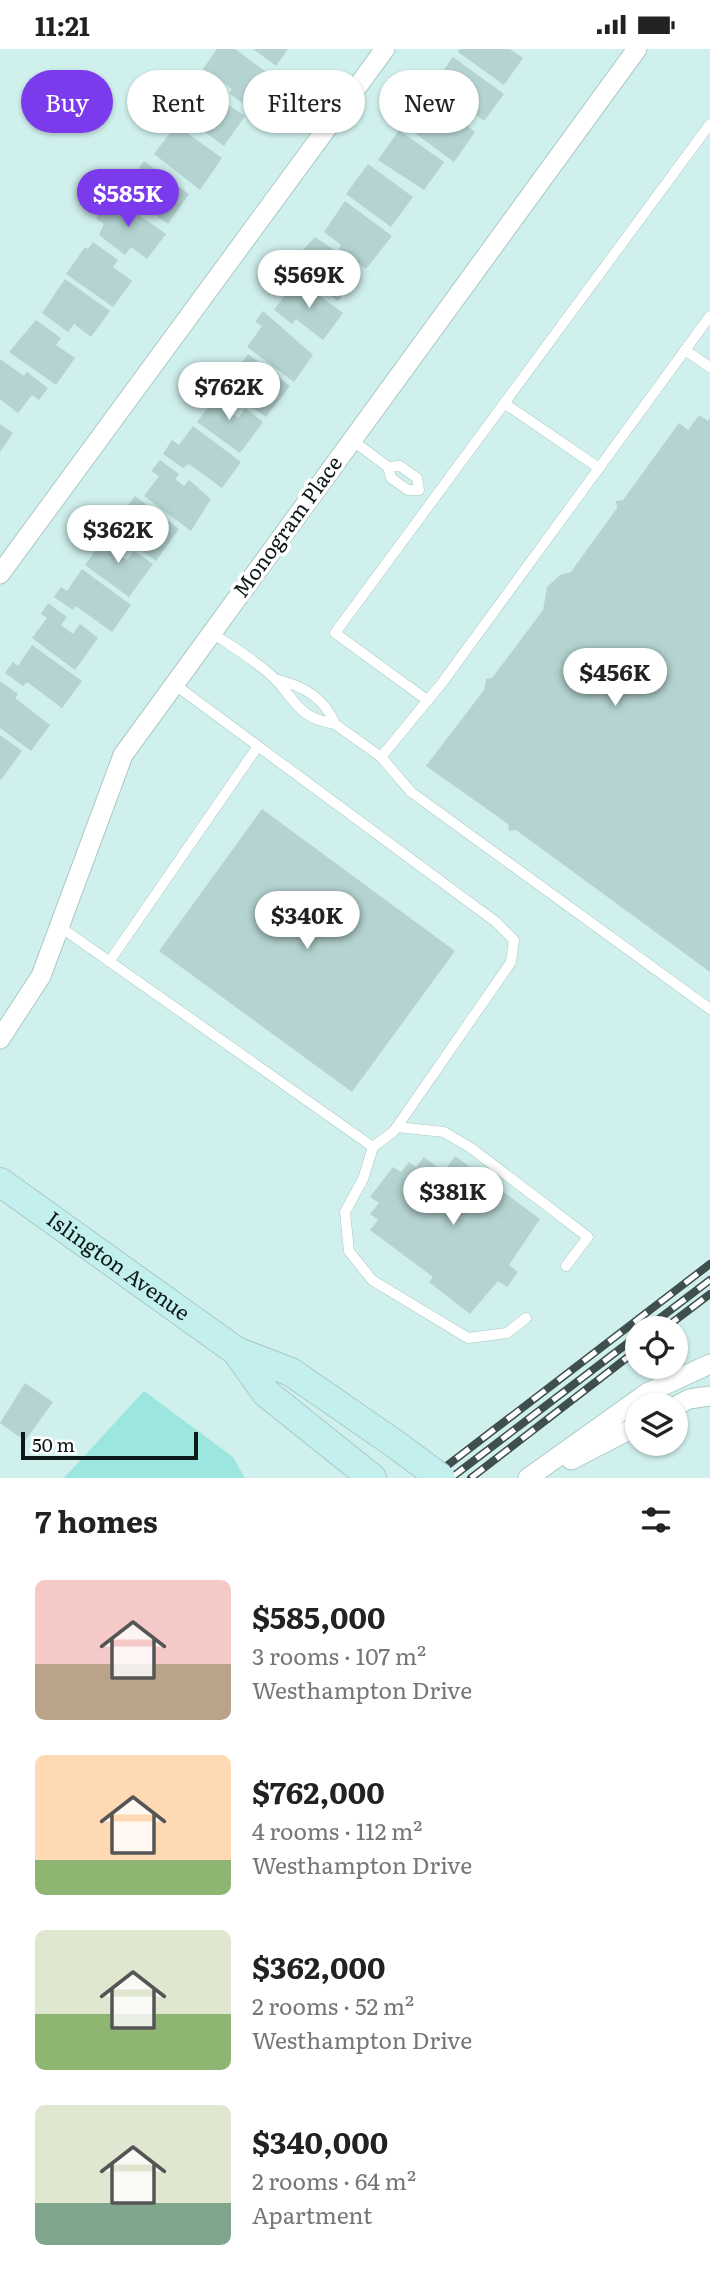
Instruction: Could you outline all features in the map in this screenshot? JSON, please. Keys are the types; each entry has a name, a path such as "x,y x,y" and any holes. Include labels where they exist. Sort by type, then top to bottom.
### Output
{"main road":[{"name":"Islington Avenue","path":"0,1182 236,1351 291,1372 441,1478"},
{"name":"Islington Avenue","path":"236,1351 266,1393 368,1475"}],"street":[{"path":"0,574 386,49"},
{"name":"Monogram Place","path":"0,1039 41,976 122,755 637,49"},
{"path":"528,1478 647,1394 710,1364"},
{"path":"688,1400 710,1396"},
{"path":"536,1478 625,1432"}],"lane":[{"path":"427,700 335,633 710,124"},
{"path":"381,757 427,700 710,316"},
{"path":"685,350 710,367"},
{"path":"505,403 598,468"},
{"path":"352,440 388,467 391,478 408,490 419,490 433,500"},
{"path":"211,632 275,679 307,690 328,707 335,724"},
{"path":"275,679 291,701 305,713 317,721 335,724 381,757 411,792 710,1009"},
{"path":"174,684 496,922 514,940 511,962 397,1127 373,1147 363,1179 345,1213 349,1251 372,1280 468,1338 506,1333 526,1318"},
{"path":"109,961 258,746"},
{"path":"60,926 373,1147"},
{"path":"397,1127 444,1132 471,1148 588,1237 566,1266"}],"shaded area":[{"path":"144,1391 233,1457 245,1478 64,1478"}],"building":[{"path":"217,49 235,49 264,70 243,70 243,104 229,93 232,89 229,87 229,70 203,69"},
{"path":"253,49 288,49 276,66"},
{"path":"460,49 510,49 523,58 504,85 458,52"},
{"path":"453,57 471,70 444,70"},
{"path":"479,76 504,94 484,121 479,117"},
{"path":"229,105 243,115 243,119 224,146 206,133 229,133"},
{"path":"170,133 187,133 222,158 200,190 154,154"},
{"path":"397,133 403,133 444,162 424,190 378,160"},
{"path":"415,133 474,133 454,162"},
{"path":"144,161 189,194 168,224 122,191"},
{"path":"368,164 413,197 391,227 346,194"},
{"path":"112,196 166,234 147,259 131,247 125,255 99,235 104,224 96,218"},
{"path":"345,201 392,236 366,269 339,249 341,245 324,232"},
{"path":"315,237 333,249 329,254 358,274 338,301 293,268 300,258 297,256"},
{"path":"93,242 118,260 113,267 132,281 113,307 66,274 85,247 88,249"},
{"path":"65,279 110,311 91,337 74,324 68,332 42,313"},
{"path":"297,279 343,313 323,340 296,319 292,324 274,310"},
{"path":"263,311 313,355 294,382 247,347 262,326 255,322"},
{"path":"36,320 61,338 56,345 75,358 56,385 9,352"},
{"path":"248,354 290,386 266,417 248,404 254,395 244,387 238,394 219,380 226,370 233,375"},
{"path":"0,359 24,376 27,372 48,388 39,400 32,395 18,413 0,399"},
{"path":"212,388 232,403 227,410 238,418 245,408 263,422 240,453 197,422 212,402 205,397"},
{"path":"699,415 708,421 710,418 710,972 516,830 509,831 508,824 426,766 484,690 486,679 492,678 543,610 547,587 560,575 571,572 617,508 616,501 623,500 679,423 688,430"},
{"path":"0,424 13,433 0,452"},
{"path":"193,426 241,462 222,488 189,464 183,468 163,454 172,440 179,445"},
{"path":"160,460 179,474 175,479 184,486 189,480 211,499 191,531 144,496 159,476 151,471"},
{"path":"135,496 179,529 156,561 137,547 143,538 132,530 127,537 108,523 115,513 120,517"},
{"path":"102,530 121,545 116,553 123,558 127,560 134,551 153,564 129,597 85,565 100,544 94,540"},
{"path":"82,569 131,605 112,632 76,606 73,610 54,597 61,587 67,591"},
{"path":"48,603 67,617 61,625 73,634 80,624 98,638 75,670 32,638 47,618 41,614"},
{"path":"32,645 82,681 62,708 27,682 23,686 5,673 13,662 18,666"},
{"path":"0,681 18,694 15,698 50,725 31,751 0,728"},
{"path":"0,735 22,751 0,781"},
{"path":"262,809 455,951 352,1092 159,951"},
{"path":"455,1156 540,1219 509,1265 518,1272 507,1287 498,1281 470,1314 429,1282 433,1277 370,1230 378,1220 370,1214 379,1203 370,1197 393,1167 401,1172 409,1162 416,1167 424,1157 444,1172"},
{"path":"25,1383 53,1402 25,1441 0,1423"}],"railway":[{"path":"431,1478 710,1264"},
{"path":"663,1316 710,1280"},
{"path":"681,1316 710,1294"},
{"path":"451,1478 625,1345"},
{"path":"471,1478 625,1359"}]}
